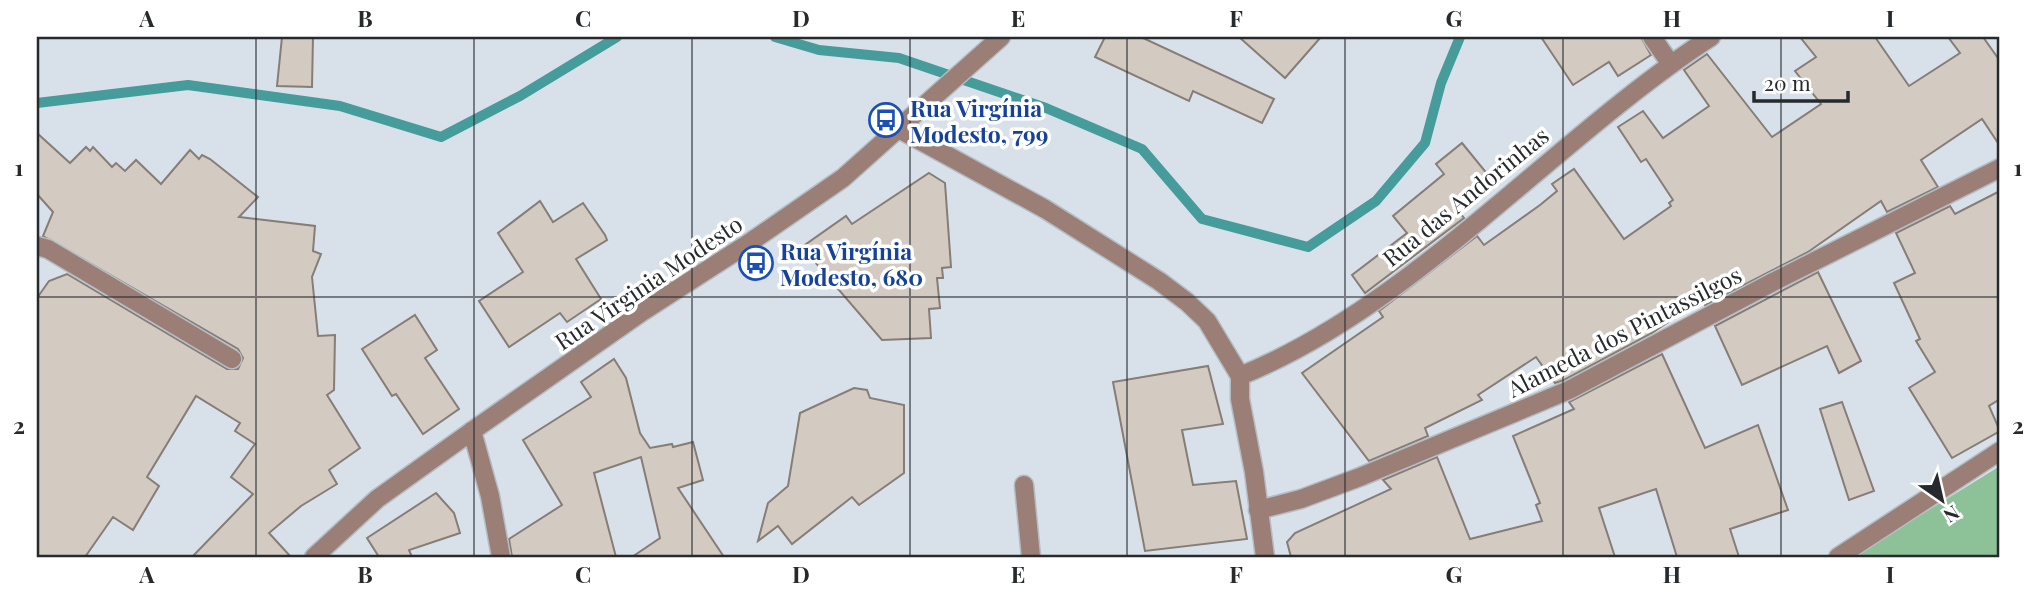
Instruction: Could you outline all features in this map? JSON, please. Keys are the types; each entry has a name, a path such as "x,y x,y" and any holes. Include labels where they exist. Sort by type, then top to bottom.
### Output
{"street":[{"name":"Rua Virginia Modesto","path":"314,557 377,499 472,431 642,312 812,201 899,129 1001,37"},
{"path":"1652,37 1670,63"},
{"name":"Rua das Andorinhas","path":"1240,376 1289,354 1351,317 1443,247 1670,63 1710,37"},
{"path":"899,129 1034,202 1187,302 1225,347 1240,376 1240,399 1254,472 1265,557"},
{"name":"Alameda dos Pintassilgos","path":"1258,510 1313,495 1525,410 2000,168"},
{"path":"37,246 48,249 232,359"},
{"path":"472,431 490,496 501,557"},
{"path":"1838,557 2000,451"},
{"path":"1024,485 1031,557"}],"green space":[{"path":"2000,466 2000,557 1853,557"}],"building":[{"path":"282,37 313,37 312,87 277,86"},
{"path":"1105,37 1141,37 1274,99 1262,123 1193,91 1189,101 1095,57"},
{"path":"1239,37 1321,37 1285,78"},
{"path":"1541,37 1641,37 1651,55 1618,76 1609,62 1573,85"},
{"path":"1800,37 1875,37 1909,86 1960,53 1948,37 1983,37 2000,61 2000,146 1982,119 1921,160 1938,187 1887,212 1881,201 1808,252 1705,305 1703,299 1652,333 1564,380 1555,383 1536,357 1478,395 1482,400 1425,428 1428,436 1369,461 1302,373 1383,317 1379,311 1477,236 1484,245 1540,205 1557,191 1552,184 1574,169 1624,239 1671,206 1669,203 1673,200 1646,159 1641,162 1618,127 1643,111 1663,138 1709,106 1684,70 1707,54 1772,137 1821,104 1795,71 1816,57"},
{"path":"37,133 70,163 86,147 90,151 93,147 112,167 116,163 125,171 136,160 161,184 190,150 199,159 202,155 210,159 258,197 239,217 315,226 313,251 321,254 312,277 318,336 335,335 334,390 327,395 360,448 329,470 337,484 301,506 269,533 291,557 192,557 253,494 231,477 255,444 235,431 240,423 196,396 147,477 159,486 133,530 113,517 85,557 37,557 37,298 49,281 67,274 227,369 238,369 243,358 238,349 43,236 53,212 37,194"},
{"path":"1462,143 1489,176 1454,205 1464,218 1365,293 1352,275 1407,233 1393,216 1444,174 1436,164"},
{"path":"929,173 945,183 951,267 942,268 943,278 937,278 940,308 929,309 931,338 882,340 802,247 846,216 852,224"},
{"path":"2000,191 2000,399 1989,406 2000,431 1952,458 1909,388 1935,372 1916,341 1920,339 1894,283 1915,273 1896,233 1950,206 1955,214"},
{"path":"540,201 553,222 583,203 605,235 607,240 576,259 601,299 567,322 560,313 509,347 479,301 523,272 498,233"},
{"path":"1818,272 1861,361 1839,373 1827,346 1742,385 1715,326"},
{"path":"415,315 437,350 425,358 459,409 423,434 396,394 392,396 362,349"},
{"path":"1662,354 1705,448 1758,425 1788,510 1730,529 1739,557 1677,557 1656,489 1599,508 1615,557 1291,557 1287,542 1295,533 1391,489 1383,480 1437,457 1470,539 1542,521 1536,505 1540,503 1513,436 1574,409 1569,402"},
{"path":"614,359 626,378 640,433 650,448 672,444 673,447 693,442 703,480 678,488 724,557 632,557 660,538 641,457 594,473 616,557 512,557 509,539 562,505 523,440 591,397 581,382"},
{"path":"1208,366 1223,424 1182,430 1193,485 1236,481 1247,539 1145,551 1113,382"},
{"path":"854,388 867,390 870,398 904,405 904,473 859,505 852,497 792,544 778,526 758,541 768,503 788,486 800,413"},
{"path":"1842,402 1874,491 1849,500 1820,409"},
{"path":"436,493 454,513 460,533 409,550 412,557 379,557 367,538"}],"waterway":[{"path":"37,103 188,85 340,106 441,137 520,96 617,37"},
{"path":"775,37 819,50 899,58 1046,108 1142,149 1202,219 1308,247 1376,201 1425,143 1441,83 1460,37"}],"place":[{"name":"Rua Virgínia Modesto, 799","path":"886,120"},
{"name":"Rua Virgínia Modesto, 680","path":"756,263"}]}
